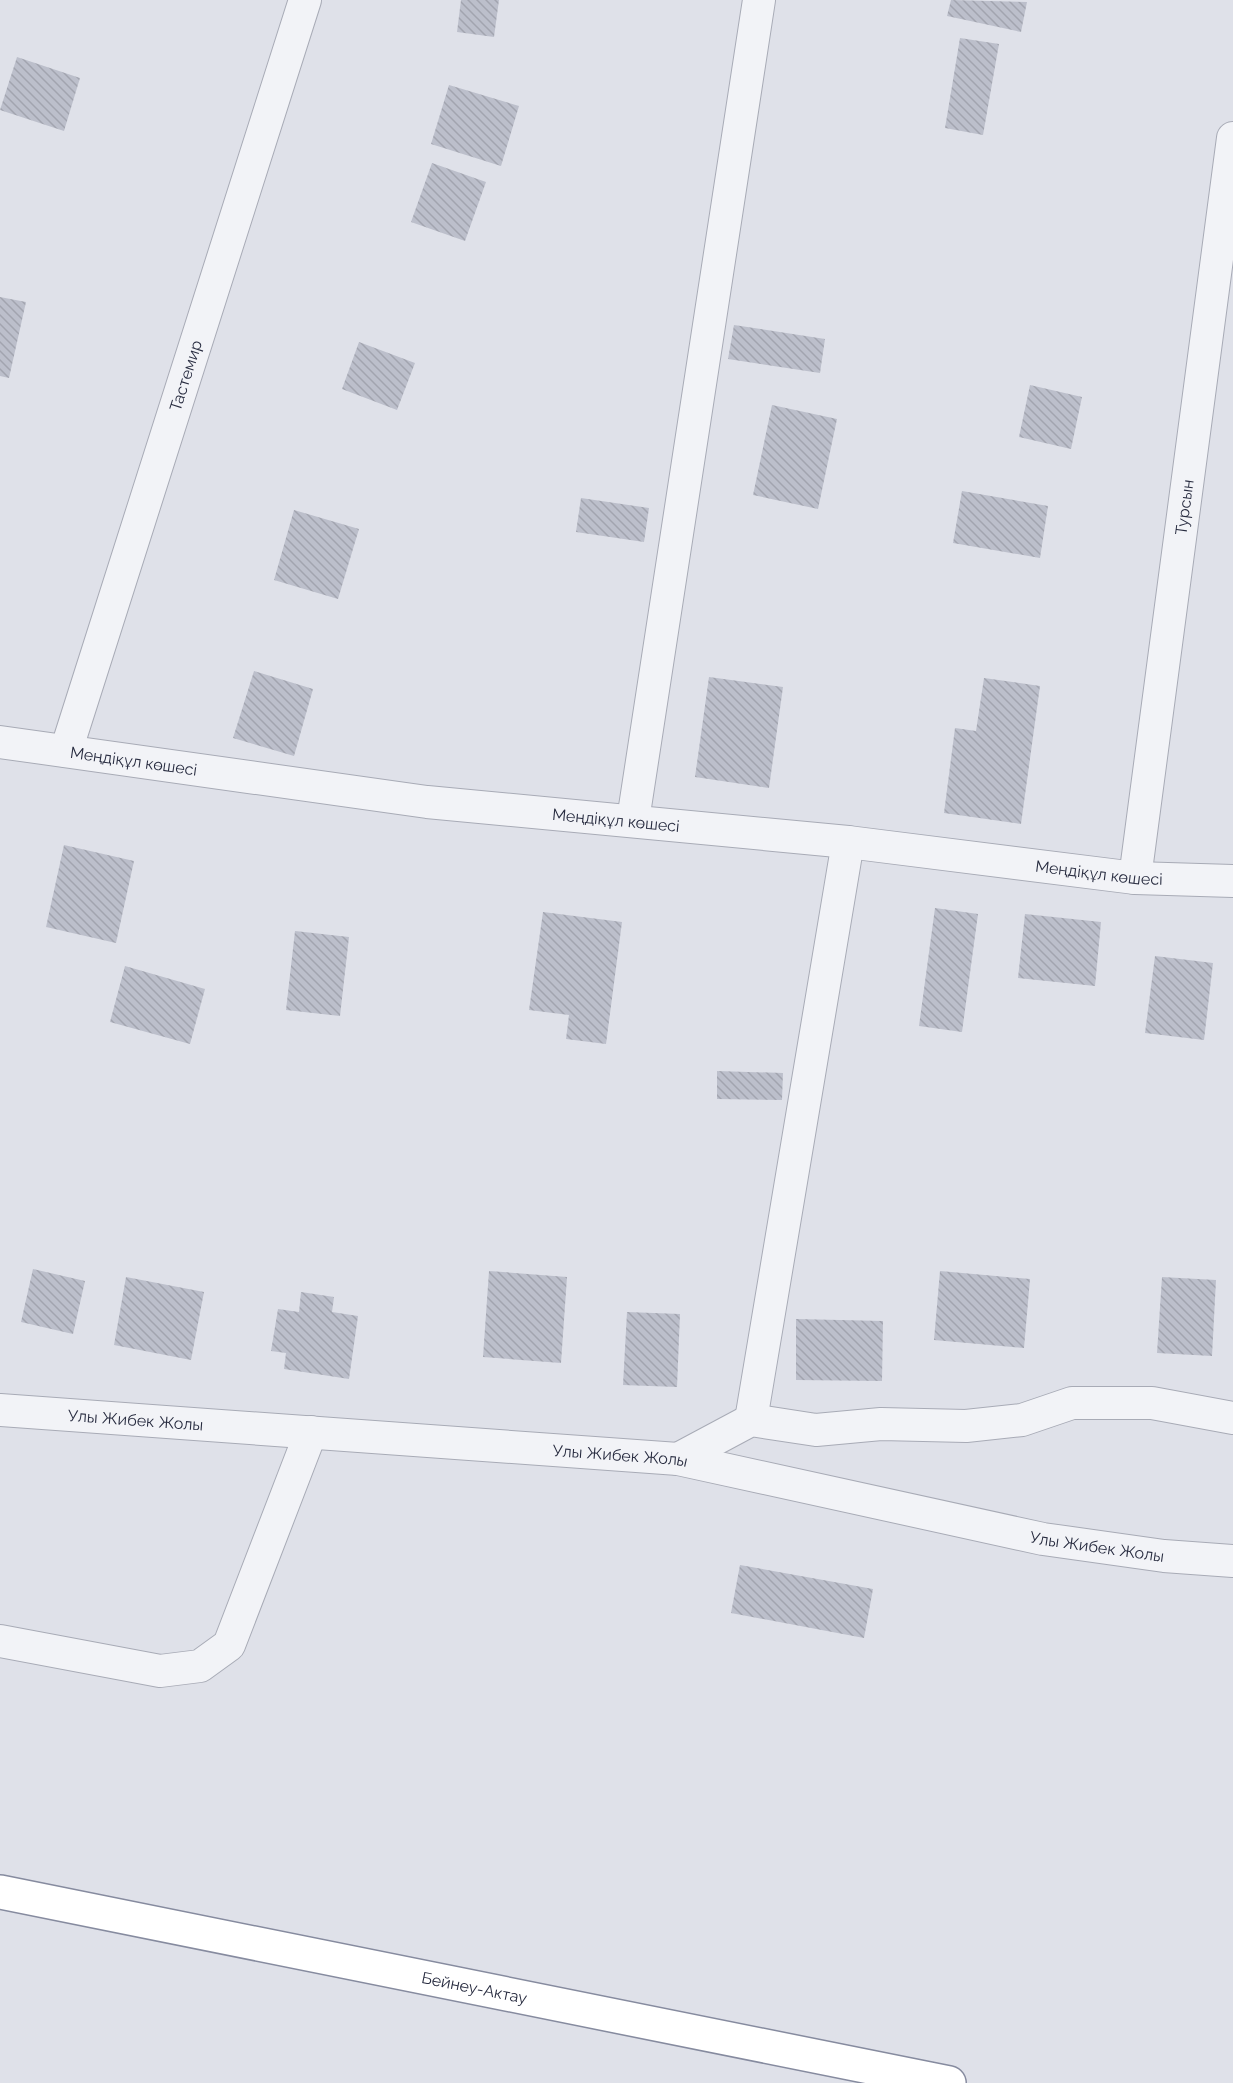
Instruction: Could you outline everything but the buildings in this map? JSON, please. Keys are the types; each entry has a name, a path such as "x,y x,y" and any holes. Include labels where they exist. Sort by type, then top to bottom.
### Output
{"highway":[{"name":"Бейнеу-Актау","path":"0,1892 949,2083"}],"street":[{"name":"Тастемир","path":"66,751 305,0"},
{"path":"633,820 759,0"},
{"name":"Турсын","path":"1135,878 1233,138"},
{"name":"Меңдіқұл көшесі","path":"0,742 427,802 848,842 1135,878 1233,881"},
{"path":"751,1420 848,842"},
{"path":"678,1459 751,1420 816,1430 880,1424 966,1426 1023,1420 1072,1403 1152,1403 1220,1413 1233,1418"},
{"name":"Улы Жибек Жолы","path":"0,1410 678,1459 1043,1539 1164,1556 1233,1561"},
{"path":"0,1641 160,1671 200,1666 229,1645 311,1432"}]}
